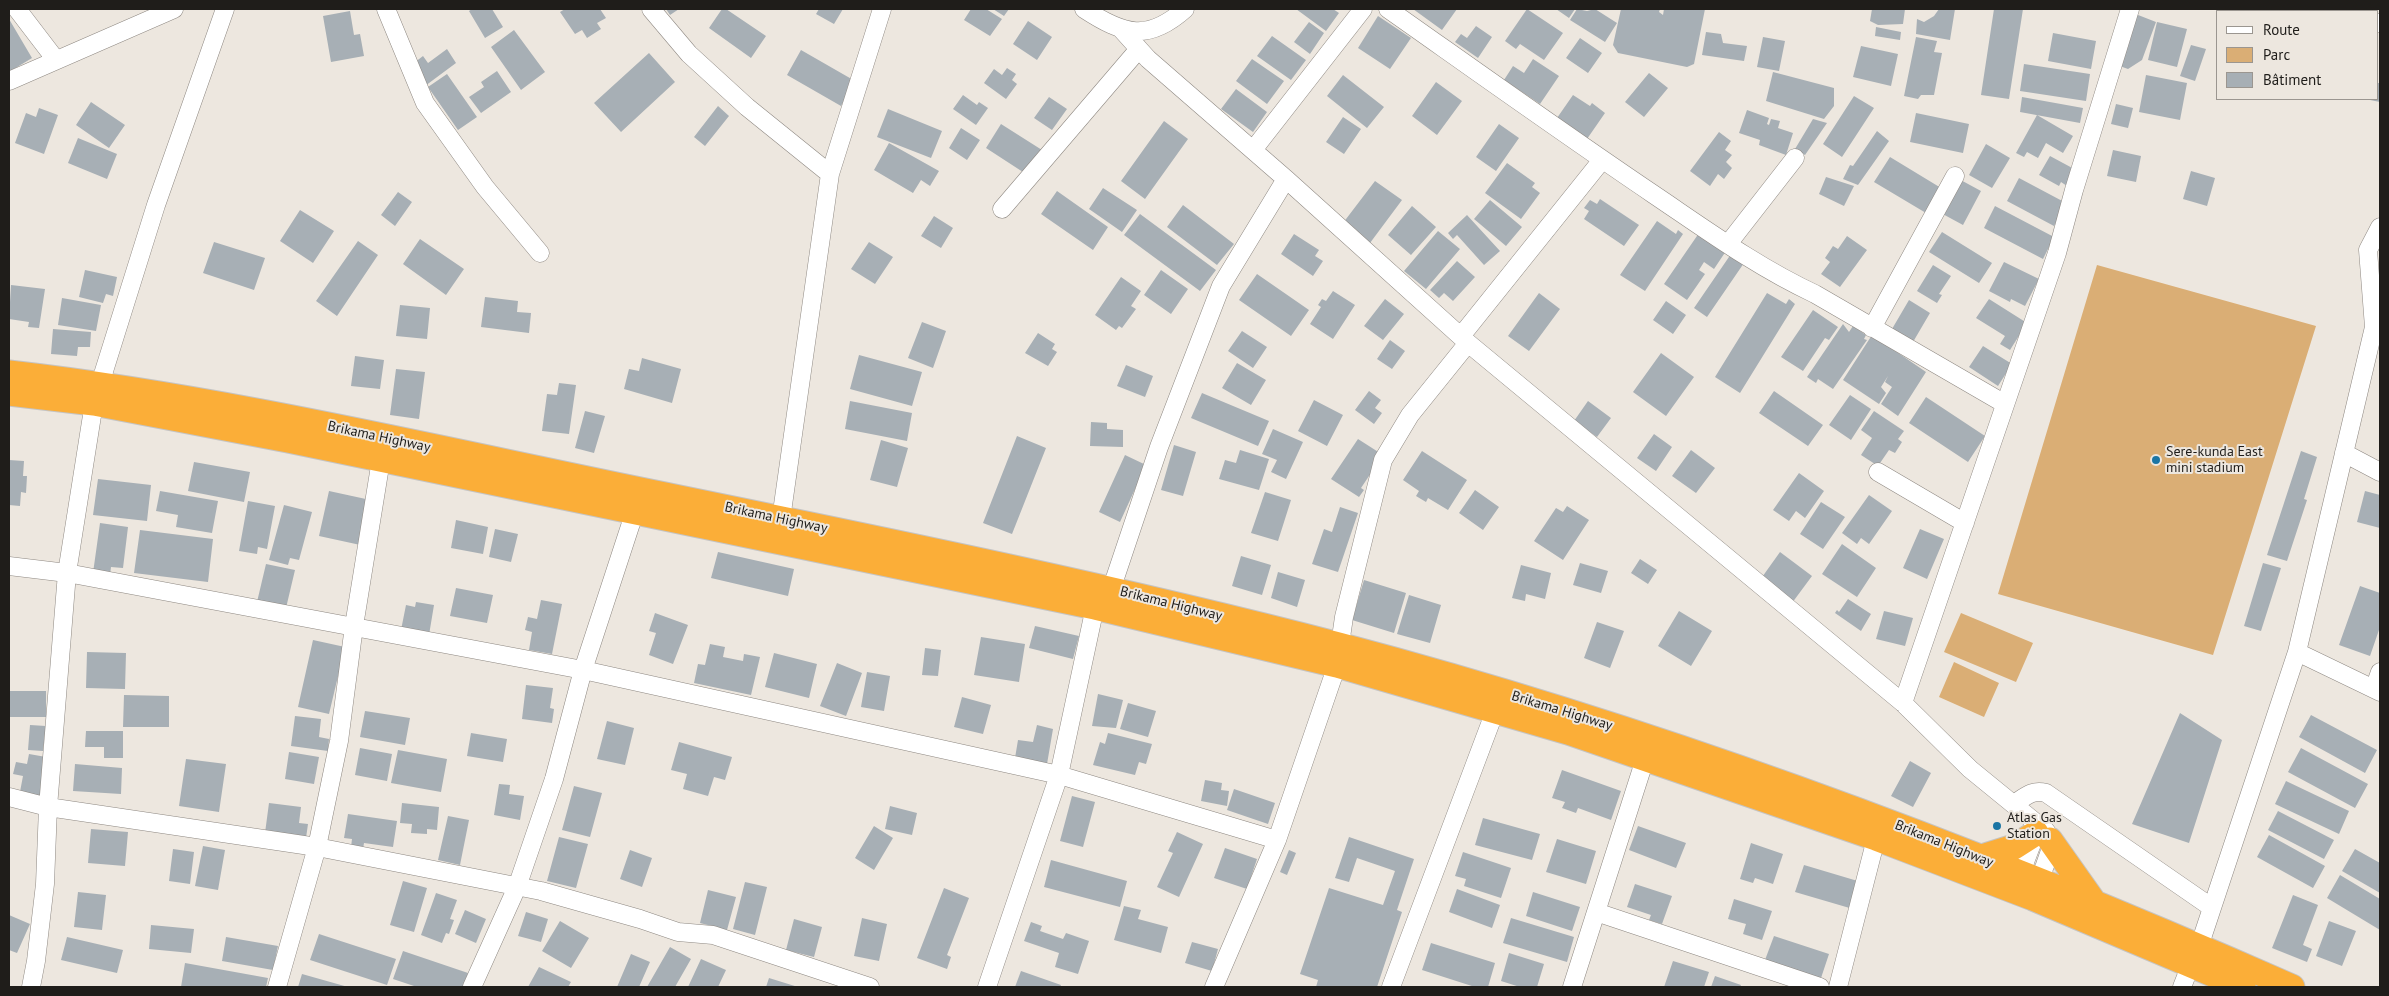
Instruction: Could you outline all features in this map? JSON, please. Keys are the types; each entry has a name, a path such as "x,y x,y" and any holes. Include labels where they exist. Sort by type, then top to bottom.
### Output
{"highway":[{"name":"Brikama Highway","path":"9,373 288,440 381,460 635,511 1103,598"},
{"name":"Brikama Highway","path":"9,393 96,393 279,416 781,519 1339,656 1522,698 1667,744 2195,955 2292,987"},
{"name":"Brikama Highway","path":"1339,656 1495,711 1568,732 1644,759 1979,858 2026,886 2096,905 2195,955 2243,987"},
{"path":"1979,858 2014,847 2041,833 2096,905"}],"street":[{"path":"17,9 56,60"},
{"path":"9,81 174,9"},
{"path":"30,987 36,961 44,884 48,807 67,573 96,393 156,205 226,9"},
{"path":"386,9 425,103 485,187 540,253"},
{"path":"650,9 689,54 748,107 830,174"},
{"path":"781,519 830,174 882,9"},
{"path":"1084,9 1120,29 1138,50 1286,179 1465,340 1903,703 1970,769 2014,804 2041,833 2026,886"},
{"path":"1120,29 1149,32 1171,21 1185,9"},
{"path":"1253,150 1364,9"},
{"path":"1388,9 1602,160 1728,244 1789,282 1815,294 2005,404"},
{"path":"1903,703 2057,253 2130,9"},
{"path":"1002,209 1138,50"},
{"path":"1728,244 1795,158"},
{"path":"1214,987 1277,840 1339,656 1344,616 1383,460 1410,416 1465,340 1602,160"},
{"path":"1872,328 1955,176"},
{"path":"987,987 1059,775 1103,598 1221,286 1286,179"},
{"path":"2182,987 2195,955 2297,652 2344,453 2377,329 2368,250 2380,227"},
{"path":"2344,453 2380,472"},
{"path":"277,987 317,847 339,741 354,626 381,460"},
{"path":"1878,472 1965,523"},
{"path":"472,987 517,887 554,779 582,670 635,511"},
{"path":"9,566 67,573 582,670 1059,775 1277,840"},
{"path":"2297,652 2377,691 2380,672"},
{"path":"1391,987 1495,711"},
{"path":"1572,987 1644,759"},
{"path":"2014,804 2030,793 2038,791 2046,793 2211,907"},
{"path":"9,797 48,807 317,847 517,887 579,902 678,932 713,934 870,987"},
{"path":"1838,987 1878,828"},
{"path":"1596,912 1820,987"}],"green space":[{"name":"Sere-kunda East mini stadium","path":"2097,265 2316,326 2213,655 1998,594"},
{"path":"1961,613 2033,643 2016,682 1944,652"},
{"path":"1954,662 1999,683 1984,717 1939,697"}],"building":[{"path":"472,9 492,9 503,27 485,38 469,11"},
{"path":"565,9 600,9 606,18 597,23 601,29 587,38 582,30 575,34 560,12"},
{"path":"666,9 679,9 670,15"},
{"path":"722,9 726,9 766,36 751,58 709,28"},
{"path":"819,9 843,9 834,24 816,14"},
{"path":"971,9 986,9 1002,19 990,36 964,20"},
{"path":"993,9 1009,9 1004,16"},
{"path":"1296,9 1333,9 1339,13 1326,31"},
{"path":"1413,9 1457,9 1442,30"},
{"path":"1527,9 1563,33 1544,60 1520,44 1516,49 1505,41"},
{"path":"1556,9 1575,9 1569,18"},
{"path":"1577,9 1587,11 1595,9 1617,23 1605,42 1570,20"},
{"path":"1621,9 1660,9 1659,12 1663,15 1664,9 1705,9 1694,64 1687,67 1618,53 1613,45"},
{"path":"1872,9 1905,9 1903,24 1878,25 1870,21"},
{"path":"1939,9 1955,9 1950,40 1916,34 1917,19 1924,22 1934,16"},
{"path":"1994,9 2023,9 2009,99 1981,95"},
{"path":"350,11 354,35 360,34 364,56 331,62 323,16"},
{"path":"2133,13 2156,22 2142,60 2128,69 2114,64"},
{"path":"1378,16 1411,38 1390,69 1358,48"},
{"path":"9,19 32,58 9,72"},
{"path":"1028,21 1052,37 1037,60 1013,44"},
{"path":"1309,22 1324,33 1310,54 1294,42"},
{"path":"2157,22 2187,29 2177,67 2148,60"},
{"path":"1476,26 1492,37 1478,58 1455,42 1461,34 1467,38"},
{"path":"1876,27 1901,32 1900,40 1875,36"},
{"path":"514,30 545,72 521,90 491,47"},
{"path":"1706,32 1721,34 1723,43 1747,46 1744,61 1702,55"},
{"path":"2053,33 2096,41 2091,69 2048,61"},
{"path":"1272,36 1306,60 1291,80 1257,56"},
{"path":"1763,37 1785,41 1779,71 1757,67"},
{"path":"1916,37 1937,41 1934,52 1942,53 1934,95 1921,95 1918,99 1904,96"},
{"path":"1580,38 1602,53 1588,73 1566,58"},
{"path":"2191,45 2206,49 2195,81 2180,76"},
{"path":"1861,46 1898,54 1891,86 1853,77"},
{"path":"447,49 456,63 425,86 410,66 423,56 428,63"},
{"path":"801,50 855,81 841,106 787,75"},
{"path":"649,53 675,82 621,132 594,103"},
{"path":"1252,59 1284,81 1267,104 1236,81"},
{"path":"1533,59 1559,76 1540,104 1504,80 1513,66 1524,73"},
{"path":"2024,64 2090,74 2086,101 2020,91"},
{"path":"1007,68 1016,74 1012,80 1017,84 1006,99 984,83 994,69 1002,75"},
{"path":"497,71 511,92 481,113 469,97 484,87 481,82"},
{"path":"1773,72 1834,88 1834,106 1824,119 1766,101"},
{"path":"1649,73 1668,88 1644,117 1625,102"},
{"path":"447,74 477,117 458,130 428,87"},
{"path":"1343,75 1384,107 1367,128 1327,96"},
{"path":"2146,75 2187,83 2180,120 2139,112"},
{"path":"1436,82 1462,101 1437,135 1412,116"},
{"path":"2379,83 2380,83 2380,102 2370,100 2379,100"},
{"path":"1236,89 1267,112 1253,132 1221,109"},
{"path":"963,95 977,105 979,102 988,108 976,125 953,109"},
{"path":"1573,95 1590,106 1592,103 1605,113 1587,139 1557,118"},
{"path":"1854,96 1874,108 1842,157 1823,144"},
{"path":"1049,97 1067,109 1052,130 1034,118"},
{"path":"2022,97 2083,108 2080,123 2020,112"},
{"path":"91,102 125,125 109,148 76,125"},
{"path":"2116,104 2133,108 2128,128 2111,124"},
{"path":"718,106 729,116 705,146 694,137"},
{"path":"39,108 58,115 44,154 15,143 26,113 36,117"},
{"path":"888,109 942,131 931,158 877,137"},
{"path":"1747,110 1769,118 1767,124 1769,125 1771,119 1780,121 1778,128 1793,133 1786,155 1759,145 1760,140 1739,133"},
{"path":"1916,113 1969,124 1963,153 1910,142"},
{"path":"2037,115 2073,136 2063,153 2046,143 2038,158 2027,152 2024,157 2016,153"},
{"path":"1343,117 1361,129 1344,154 1326,142"},
{"path":"1813,119 1827,123 1805,155 1795,149"},
{"path":"1164,121 1188,139 1145,199 1121,181"},
{"path":"1001,124 1042,150 1026,174 986,148"},
{"path":"1499,124 1519,138 1496,171 1476,157"},
{"path":"961,128 980,140 967,160 949,148"},
{"path":"1877,131 1889,141 1858,185 1843,179 1850,165 1853,166"},
{"path":"1719,132 1731,141 1725,150 1732,155 1726,162 1732,168 1724,179 1718,174 1710,186 1690,171"},
{"path":"78,138 117,154 107,179 68,163"},
{"path":"889,143 939,171 930,186 921,180 913,193 874,170"},
{"path":"1986,144 2010,158 1992,188 1969,175"},
{"path":"2113,150 2141,156 2136,182 2107,176"},
{"path":"2050,156 2076,170 2067,186 2061,182 2059,186 2039,175"},
{"path":"1890,157 1946,191 1931,216 1874,182"},
{"path":"1507,163 1535,183 1532,187 1540,193 1521,219 1485,193"},
{"path":"2191,171 2215,178 2207,206 2183,199"},
{"path":"1826,177 1854,186 1844,206 1819,194"},
{"path":"1957,178 1981,191 1963,225 1939,212"},
{"path":"2019,178 2066,203 2054,226 2007,201"},
{"path":"1375,181 1402,200 1370,243 1343,223"},
{"path":"1103,188 1137,210 1122,232 1089,209"},
{"path":"1057,191 1108,227 1093,250 1041,214"},
{"path":"398,192 412,202 395,226 381,215"},
{"path":"1600,199 1639,225 1624,246 1584,219 1589,211 1584,208 1590,200 1597,204"},
{"path":"1490,200 1522,227 1506,246 1474,219"},
{"path":"1183,205 1234,244 1217,265 1167,227"},
{"path":"1412,206 1436,227 1411,255 1388,235"},
{"path":"1995,206 2054,237 2043,259 1984,228"},
{"path":"300,210 334,231 313,263 280,241"},
{"path":"1140,214 1216,270 1200,291 1124,235"},
{"path":"1467,215 1500,251 1484,265 1457,235 1453,239 1448,233"},
{"path":"934,216 953,228 941,248 921,236"},
{"path":"1657,221 1676,234 1678,230 1683,234 1645,291 1620,275"},
{"path":"1438,231 1460,249 1426,289 1404,271"},
{"path":"1942,232 1992,263 1979,283 1929,252"},
{"path":"1699,233 1726,251 1714,269 1704,262 1699,270 1705,274 1687,300 1664,284"},
{"path":"1294,234 1319,250 1315,256 1323,261 1313,276 1281,254"},
{"path":"1847,236 1867,250 1840,287 1821,274 1830,262 1825,258 1833,246 1838,249"},
{"path":"420,239 464,269 446,295 403,264"},
{"path":"358,241 378,255 337,316 316,301"},
{"path":"214,242 265,258 254,290 203,273"},
{"path":"869,242 893,257 875,284 851,269"},
{"path":"1731,254 1744,263 1707,317 1694,308"},
{"path":"1457,261 1475,277 1453,301 1444,293 1439,298 1430,290"},
{"path":"2004,262 2039,279 2025,306 2011,299 2010,302 1989,291"},
{"path":"1933,265 1951,276 1939,294 1942,295 1937,303 1917,291"},
{"path":"85,270 117,277 113,296 106,294 103,303 79,297"},
{"path":"1161,270 1188,289 1171,314 1144,295"},
{"path":"1257,274 1309,310 1291,336 1239,300"},
{"path":"1121,277 1141,291 1131,306 1136,309 1122,328 1119,326 1116,330 1095,315"},
{"path":"11,285 45,289 39,328 28,327 29,322 9,319"},
{"path":"1333,291 1355,305 1333,339 1310,324 1321,307 1318,305 1322,299 1326,301"},
{"path":"1539,293 1560,309 1529,351 1508,336"},
{"path":"1767,293 1786,304 1789,299 1795,304 1740,393 1715,377"},
{"path":"485,297 518,301 517,312 531,313 529,333 481,327"},
{"path":"62,298 101,305 96,331 58,325"},
{"path":"1385,299 1404,314 1383,340 1364,326"},
{"path":"1989,299 2027,323 2010,350 2000,344 2005,336 1976,318"},
{"path":"1909,300 1930,313 1913,342 1892,329"},
{"path":"1666,301 1686,315 1673,334 1653,320"},
{"path":"400,305 430,308 427,339 396,336"},
{"path":"1813,310 1838,327 1829,340 1825,338 1803,371 1781,357"},
{"path":"922,322 946,331 933,368 908,358"},
{"path":"1843,324 1849,332 1853,326 1866,335 1864,339 1867,340 1833,389 1818,379 1816,383 1807,377"},
{"path":"53,329 91,332 90,347 78,347 77,356 51,354"},
{"path":"1242,331 1267,347 1253,368 1228,351"},
{"path":"1038,333 1055,344 1052,349 1057,352 1048,366 1025,353"},
{"path":"1872,335 1926,372 1898,416 1881,404 1892,387 1885,382 1888,376 1881,387 1886,393 1879,404 1843,380"},
{"path":"1390,340 1405,351 1392,369 1377,359"},
{"path":"1983,346 2012,364 1998,386 1969,367"},
{"path":"1661,353 1694,377 1666,416 1633,392"},
{"path":"859,355 922,372 912,406 850,389"},
{"path":"355,356 384,360 380,389 351,386"},
{"path":"642,358 681,369 672,403 624,389 629,369 639,371"},
{"path":"1237,363 1266,380 1251,405 1222,388"},
{"path":"1126,365 1153,376 1145,397 1117,386"},
{"path":"396,369 425,372 419,419 390,415"},
{"path":"559,383 576,385 569,434 542,431 547,394 557,395"},
{"path":"1369,391 1381,400 1375,408 1382,413 1374,424 1355,410"},
{"path":"1774,391 1823,425 1808,446 1759,413"},
{"path":"1202,393 1269,421 1258,446 1191,418"},
{"path":"1850,395 1871,409 1851,440 1829,425"},
{"path":"1926,397 1985,436 1968,462 1909,423"},
{"path":"1314,400 1343,415 1327,446 1298,431"},
{"path":"850,401 912,413 907,441 845,429"},
{"path":"1588,401 1611,418 1597,437 1574,421"},
{"path":"585,411 605,416 594,453 575,448"},
{"path":"1874,411 1904,431 1898,439 1902,442 1895,453 1889,450 1878,466 1861,455 1872,438 1861,430"},
{"path":"1091,422 1107,423 1107,429 1123,430 1123,447 1090,446"},
{"path":"1273,429 1303,442 1286,479 1271,472 1277,460 1262,454"},
{"path":"1654,434 1672,447 1656,471 1637,458"},
{"path":"1017,436 1046,448 1012,534 983,523"},
{"path":"1358,439 1383,455 1361,488 1364,490 1359,497 1331,479"},
{"path":"881,440 908,448 897,487 870,480"},
{"path":"1174,445 1196,452 1183,496 1161,490"},
{"path":"1240,450 1269,459 1259,490 1219,479 1225,460 1236,463"},
{"path":"1691,450 1715,468 1696,493 1672,476"},
{"path":"1422,451 1467,480 1448,510 1428,498 1426,502 1416,496 1419,491 1403,480"},
{"path":"2301,451 2317,457 2304,499 2307,500 2287,561 2267,555"},
{"path":"1125,455 1146,465 1120,522 1099,512"},
{"path":"9,460 24,461 23,476 27,476 26,493 21,492 20,506 9,505"},
{"path":"194,462 250,472 244,502 188,491"},
{"path":"1799,473 1824,491 1805,518 1796,511 1789,521 1773,510"},
{"path":"98,479 151,485 147,521 93,515"},
{"path":"1475,490 1499,507 1483,530 1459,513"},
{"path":"160,491 218,501 212,533 176,527 178,515 156,511"},
{"path":"329,491 375,501 365,546 319,536"},
{"path":"2365,491 2380,495 2380,528 2357,522"},
{"path":"1265,492 1291,500 1278,541 1251,533"},
{"path":"1869,495 1892,511 1869,544 1861,538 1857,544 1842,533"},
{"path":"248,501 275,506 267,549 258,547 257,554 239,551"},
{"path":"1821,502 1845,517 1823,549 1800,534"},
{"path":"284,505 312,512 299,560 290,558 288,565 269,560"},
{"path":"1567,506 1589,520 1563,560 1534,541 1556,508 1563,512"},
{"path":"1340,507 1358,513 1338,572 1312,564 1324,529 1332,532"},
{"path":"456,520 488,527 483,554 451,548"},
{"path":"100,523 128,527 123,568 111,567 110,575 93,573"},
{"path":"495,529 518,534 511,562 489,557"},
{"path":"1920,529 1944,539 1927,579 1903,568"},
{"path":"140,530 213,539 208,582 134,573"},
{"path":"1842,544 1876,568 1857,597 1822,574"},
{"path":"718,552 794,569 788,596 711,578"},
{"path":"1780,552 1812,576 1792,603 1760,580"},
{"path":"1241,556 1271,565 1262,595 1232,586"},
{"path":"1640,559 1657,570 1648,584 1631,573"},
{"path":"1580,563 1608,571 1601,593 1573,585"},
{"path":"2263,563 2281,568 2261,631 2244,626"},
{"path":"266,564 295,570 286,608 257,602"},
{"path":"1521,565 1551,573 1545,599 1526,594 1525,601 1512,598"},
{"path":"1278,572 1305,580 1297,607 1271,598"},
{"path":"1364,580 1406,593 1394,633 1352,620"},
{"path":"2360,586 2380,593 2380,627 2370,656 2339,645"},
{"path":"456,588 493,595 487,623 450,616"},
{"path":"1409,595 1441,605 1430,643 1397,634"},
{"path":"1848,599 1871,614 1861,631 1835,613 1837,610 1839,612"},
{"path":"541,600 562,604 552,654 529,650 532,632 525,630 528,617 537,619"},
{"path":"416,602 434,605 429,635 401,630 406,605 415,607"},
{"path":"1679,611 1712,631 1691,666 1658,646"},
{"path":"1884,611 1913,618 1905,646 1876,639"},
{"path":"655,613 688,625 673,664 649,655 656,633 649,631"},
{"path":"1597,622 1624,631 1610,668 1584,658"},
{"path":"1035,626 1079,636 1073,659 1029,648"},
{"path":"981,637 1025,644 1019,682 974,675"},
{"path":"313,640 345,647 329,714 298,707"},
{"path":"710,644 725,647 723,657 743,661 744,654 760,657 751,695 694,683 698,664 705,665"},
{"path":"925,648 941,650 938,676 922,675"},
{"path":"87,652 126,653 125,689 86,688"},
{"path":"774,653 817,664 809,698 765,687"},
{"path":"837,663 862,673 846,716 820,706"},
{"path":"867,672 890,676 884,711 861,707"},
{"path":"526,685 553,688 550,708 554,709 552,723 522,719"},
{"path":"9,691 46,691 46,717 9,717"},
{"path":"1098,694 1123,700 1116,728 1092,726"},
{"path":"124,695 169,696 169,727 123,727"},
{"path":"962,697 991,705 983,734 954,727"},
{"path":"1128,703 1156,711 1148,737 1120,729"},
{"path":"365,711 410,718 405,745 360,737"},
{"path":"2180,713 2222,740 2189,843 2132,824"},
{"path":"2311,715 2377,750 2365,773 2299,737"},
{"path":"295,716 321,719 319,737 329,739 328,751 291,746"},
{"path":"607,721 634,728 625,765 597,759"},
{"path":"30,725 46,726 43,751 28,750"},
{"path":"1037,725 1053,729 1047,764 1015,758 1018,740 1033,742"},
{"path":"86,731 123,731 123,758 104,758 104,747 85,747"},
{"path":"471,733 507,739 503,762 467,756"},
{"path":"1108,733 1152,744 1146,764 1139,762 1135,775 1093,765 1100,742 1105,744"},
{"path":"679,742 732,757 725,780 714,777 708,796 683,789 687,774 671,770"},
{"path":"360,748 392,754 387,781 355,775"},
{"path":"2301,748 2368,784 2355,808 2288,772"},
{"path":"398,750 447,759 441,792 391,783"},
{"path":"289,752 319,757 314,784 285,779"},
{"path":"29,754 46,757 39,800 19,797 23,776 13,774 16,762 27,764"},
{"path":"186,759 226,764 219,812 179,806"},
{"path":"1910,761 1931,773 1913,807 1891,796"},
{"path":"75,764 122,768 121,794 73,791"},
{"path":"1562,770 1621,791 1611,820 1578,808 1576,813 1562,808 1565,802 1552,798"},
{"path":"1205,780 1222,783 1221,790 1229,791 1227,806 1201,801"},
{"path":"2286,781 2349,811 2339,834 2275,804"},
{"path":"499,784 510,785 509,794 524,796 520,820 494,815"},
{"path":"574,786 602,793 590,837 562,830"},
{"path":"1234,789 1275,803 1268,824 1227,810"},
{"path":"1072,796 1095,802 1083,847 1060,841"},
{"path":"269,803 301,807 299,823 308,824 306,838 265,833"},
{"path":"402,803 439,807 437,830 427,829 427,834 411,833 412,824 400,823"},
{"path":"890,806 917,813 912,835 885,829"},
{"path":"2278,811 2334,840 2324,859 2268,830"},
{"path":"348,814 397,821 393,847 364,843 363,849 351,847 352,839 344,838"},
{"path":"448,816 469,820 460,865 438,860"},
{"path":"1483,818 1540,834 1532,860 1475,845"},
{"path":"874,826 893,838 874,870 855,858"},
{"path":"1638,826 1686,843 1676,868 1629,850"},
{"path":"91,829 128,832 125,866 88,863"},
{"path":"1177,832 1203,844 1179,897 1157,887 1173,853 1168,851"},
{"path":"2269,835 2325,866 2313,888 2257,857"},
{"path":"559,837 588,844 576,888 547,881"},
{"path":"1349,837 1414,859 1397,910 1402,912 1377,987 1316,987 1318,980 1300,974 1329,888 1383,905 1395,871 1357,858 1349,882 1335,878"},
{"path":"1557,839 1596,851 1586,884 1546,872"},
{"path":"1751,843 1783,854 1773,884 1755,878 1753,883 1740,879"},
{"path":"203,846 225,850 218,890 195,886"},
{"path":"1225,848 1257,859 1247,889 1214,878"},
{"path":"173,849 194,852 190,884 169,881"},
{"path":"2355,849 2380,863 2380,893 2342,871"},
{"path":"630,850 652,858 642,887 620,879"},
{"path":"1289,850 1296,853 1287,875 1280,872"},
{"path":"1463,852 1511,868 1501,898 1464,886 1466,879 1455,876"},
{"path":"1051,860 1127,881 1120,907 1044,887"},
{"path":"1804,865 1861,882 1853,909 1795,892"},
{"path":"2340,875 2380,899 2380,930 2327,898"},
{"path":"403,881 427,888 414,932 390,925"},
{"path":"745,882 767,887 755,935 733,929"},
{"path":"1635,884 1672,896 1662,924 1649,920 1651,915 1627,907"},
{"path":"944,888 969,898 947,955 951,957 947,969 917,958"},
{"path":"1457,889 1500,905 1492,928 1449,912"},
{"path":"708,890 736,897 727,930 700,923"},
{"path":"78,892 106,895 102,930 74,927"},
{"path":"1533,892 1580,907 1572,931 1526,916"},
{"path":"436,893 457,900 450,919 454,920 449,934 446,933 442,943 421,935"},
{"path":"2293,895 2318,905 2303,945 2312,949 2307,962 2272,948"},
{"path":"1734,899 1772,911 1762,940 1743,934 1746,924 1728,919"},
{"path":"1124,906 1141,910 1138,919 1168,927 1161,953 1114,940"},
{"path":"465,910 486,919 476,943 455,934"},
{"path":"526,912 548,919 541,942 518,936"},
{"path":"9,915 30,924 17,953 9,950"},
{"path":"862,918 887,924 879,961 854,956"},
{"path":"1511,918 1574,937 1567,962 1503,943"},
{"path":"794,919 822,927 814,957 786,950"},
{"path":"560,921 589,938 571,968 542,951"},
{"path":"2329,921 2356,931 2342,966 2316,956"},
{"path":"1031,922 1042,926 1040,931 1063,939 1066,933 1089,941 1078,974 1055,967 1059,953 1024,941"},
{"path":"151,925 194,929 191,953 149,949"},
{"path":"319,934 396,959 387,985 310,960"},
{"path":"1774,936 1829,954 1820,981 1765,960"},
{"path":"67,937 123,950 117,973 61,960"},
{"path":"226,937 278,946 273,970 222,961"},
{"path":"1192,942 1218,949 1212,971 1185,963"},
{"path":"1431,943 1495,963 1488,987 1475,987 1422,970"},
{"path":"670,947 691,959 675,987 647,987"},
{"path":"403,951 468,973 463,987 417,987 393,979"},
{"path":"1509,953 1544,964 1537,987 1520,987 1501,981"},
{"path":"631,954 650,962 639,987 617,987"},
{"path":"701,959 726,970 718,987 688,987"},
{"path":"1673,961 1709,972 1704,987 1664,987"},
{"path":"185,963 268,978 266,987 181,987"},
{"path":"539,967 571,982 568,987 528,987"},
{"path":"1021,971 1061,985 1060,987 1015,987"},
{"path":"302,974 348,987 298,987"},
{"path":"1715,976 1741,985 1740,987 1711,987"},
{"path":"769,978 798,987 766,987"}],"place":[{"name":"Sere-kunda East mini stadium","path":"2156,460"},
{"name":"Atlas Gas Station","path":"1997,826"}]}
